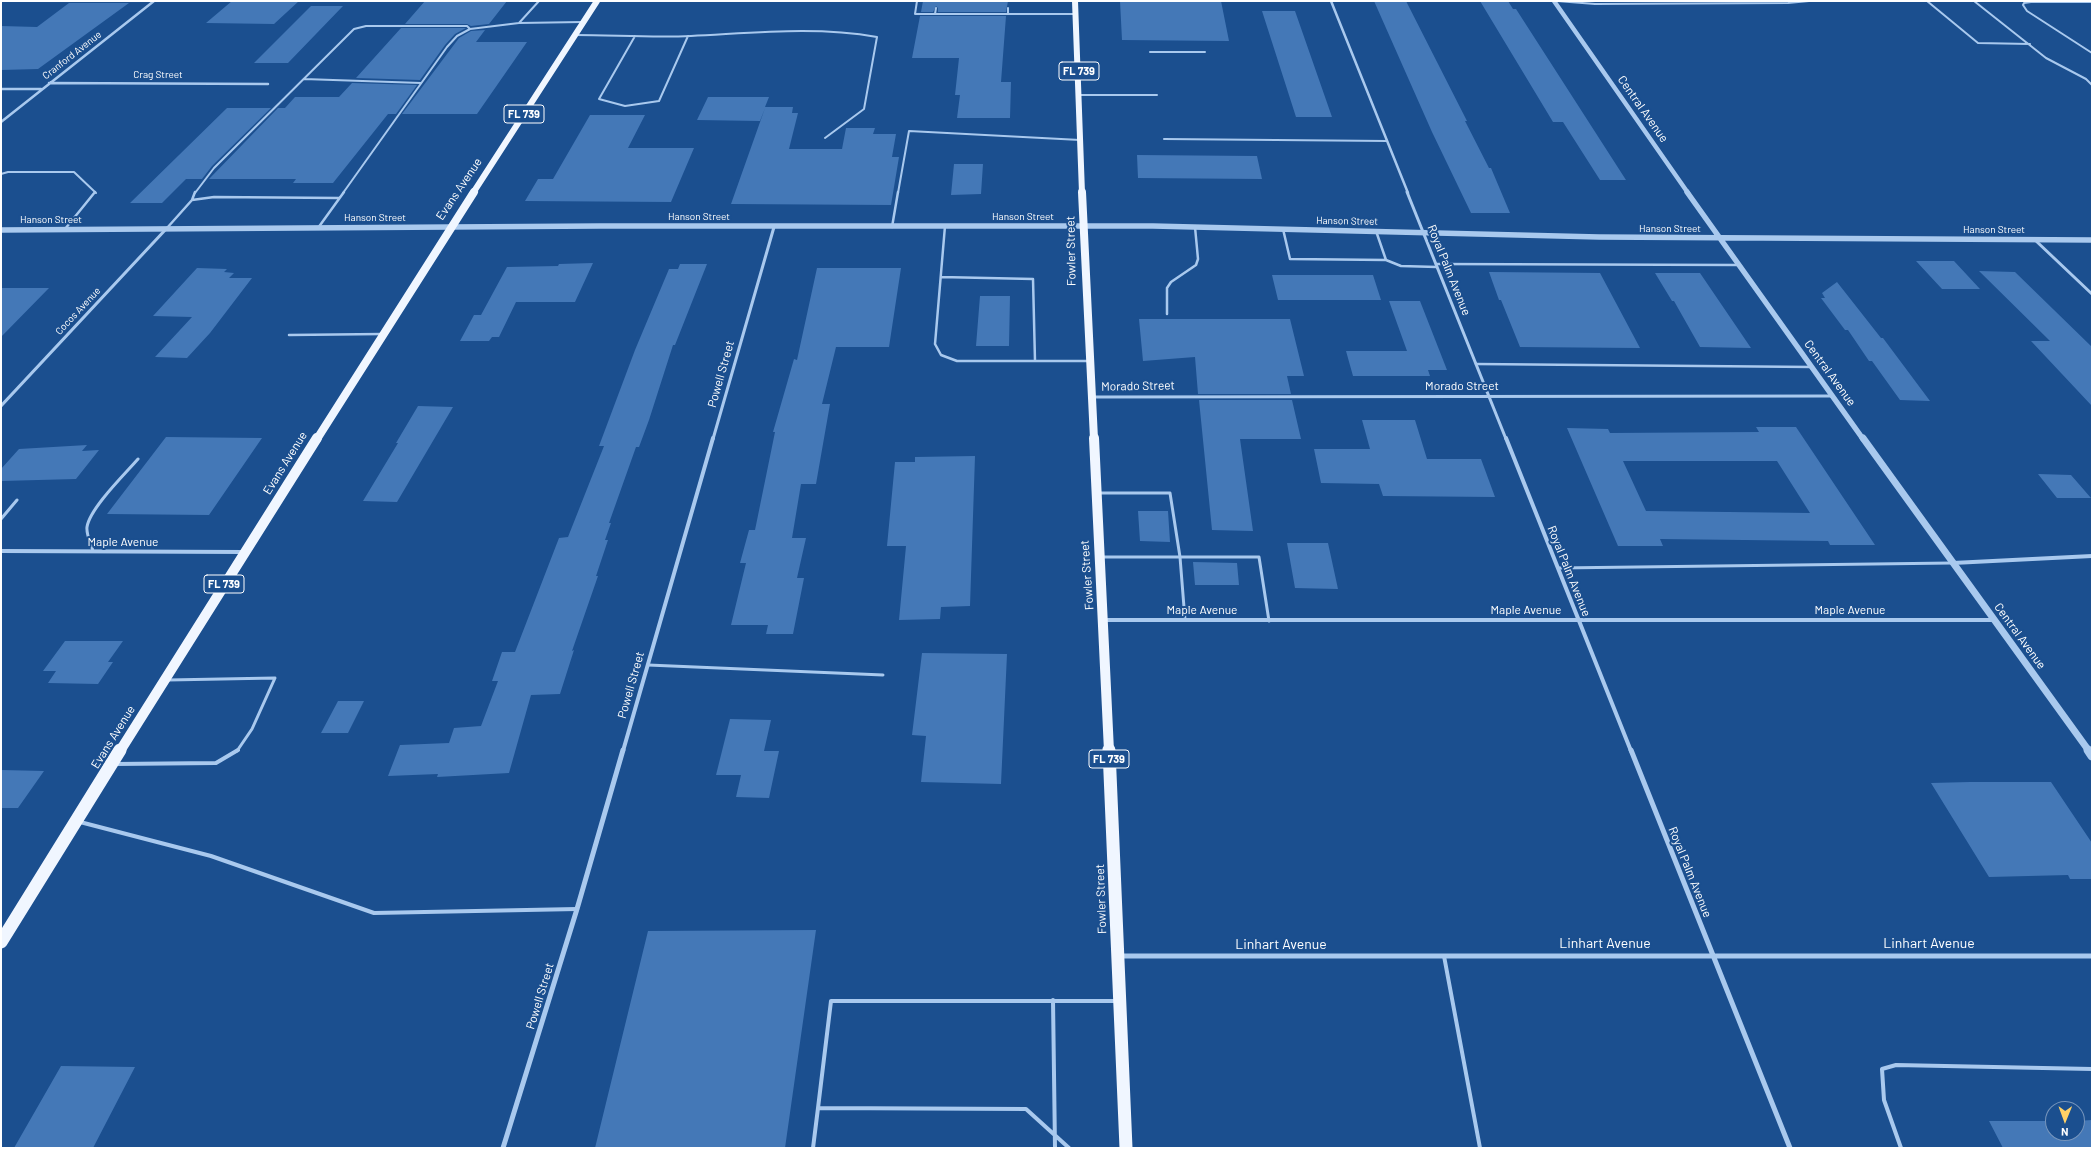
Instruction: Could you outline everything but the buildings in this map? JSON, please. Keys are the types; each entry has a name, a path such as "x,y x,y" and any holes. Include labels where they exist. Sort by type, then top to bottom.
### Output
{"main road":[{"name":"Evans Avenue","path":"1,942 111,764 382,334 597,1"},
{"name":"Fowler Street","path":"1075,1 1082,140 1089,361 1104,620 1126,1148"}],"street":[{"name":"Cranford Avenue","path":"1,122 154,1"},
{"name":"Royal Palm Avenue","path":"1331,1 1790,1148"},
{"name":"Central Avenue","path":"1556,1 1739,265 2092,756"},
{"name":"Crag Street","path":"49,83 268,84"},
{"path":"1,89 41,89"},
{"name":"Hanson Street","path":"1,230 167,228 1084,226 1195,227 1599,237 2092,240"},
{"name":"Powell Street","path":"503,1148 577,909 774,227"},
{"name":"Cocos Avenue","path":"1,406 167,228"},
{"path":"2035,240 2092,294"},
{"name":"Morado Street","path":"1091,397 1834,396"},
{"name":"Maple Avenue","path":"1,551 245,552"},
{"path":"1952,563 2092,556"},
{"name":"Maple Avenue","path":"1104,620 1995,620"},
{"name":"Linhart Avenue","path":"1117,956 2092,956"}],"lane":[{"path":"519,23 539,1"},
{"path":"917,1 915,14 1076,14"},
{"path":"1556,1 1602,4 1788,4 1809,1"},
{"path":"1576,2 1580,1"},
{"path":"1681,1 1701,3"},
{"path":"1927,1 1978,43 2030,44"},
{"path":"1974,1 2046,58 2086,79 2092,85"},
{"path":"2092,2 2031,2 2024,3 2023,5 2027,10 2092,53"},
{"path":"935,14 936,8"},
{"path":"1008,8 1008,14"},
{"path":"318,228 457,36 470,29 519,23 583,22"},
{"path":"167,228 192,200 196,190 214,168 354,29 366,26 467,26 470,29"},
{"path":"575,35 688,36 809,30 856,32 877,37 864,108 825,138"},
{"path":"635,36 599,100 626,106 659,101 688,36"},
{"path":"1150,52 1205,52"},
{"path":"304,79 422,83"},
{"path":"1080,95 1157,95"},
{"path":"892,226 909,131 1082,140"},
{"path":"1164,139 1387,141"},
{"path":"1,174 8,172 74,172 96,193 65,229"},
{"path":"192,200 214,197 340,198"},
{"path":"945,226 935,344 941,355 957,360 1089,361"},
{"path":"1167,314 1167,288 1171,282 1196,265 1198,259 1195,227"},
{"path":"1283,229 1290,259 1386,260 1401,266 1739,265"},
{"path":"1376,231 1386,260"},
{"path":"941,277 1033,278 1035,361"},
{"path":"289,335 382,334"},
{"path":"1476,364 1812,367"},
{"path":"93,552 89,539 88,525 100,506 138,459"},
{"path":"1096,493 1170,493 1180,556 1185,620"},
{"path":"1,519 17,500"},
{"path":"1100,556 1259,557 1269,621"},
{"path":"1558,568 1952,563"},
{"path":"648,665 883,675"},
{"path":"111,764 216,763 237,751 252,729 275,678 164,680"},
{"path":"76,821 210,856 374,913 577,909"},
{"path":"1444,956 1480,1148"},
{"path":"1053,1000 1055,1148"},
{"path":"813,1148 831,1001 1119,1001"},
{"path":"1901,1148 1893,1131 1880,1084 1882,1070 1896,1065 2092,1068"},
{"path":"818,1108 1026,1109 1069,1148"}]}
